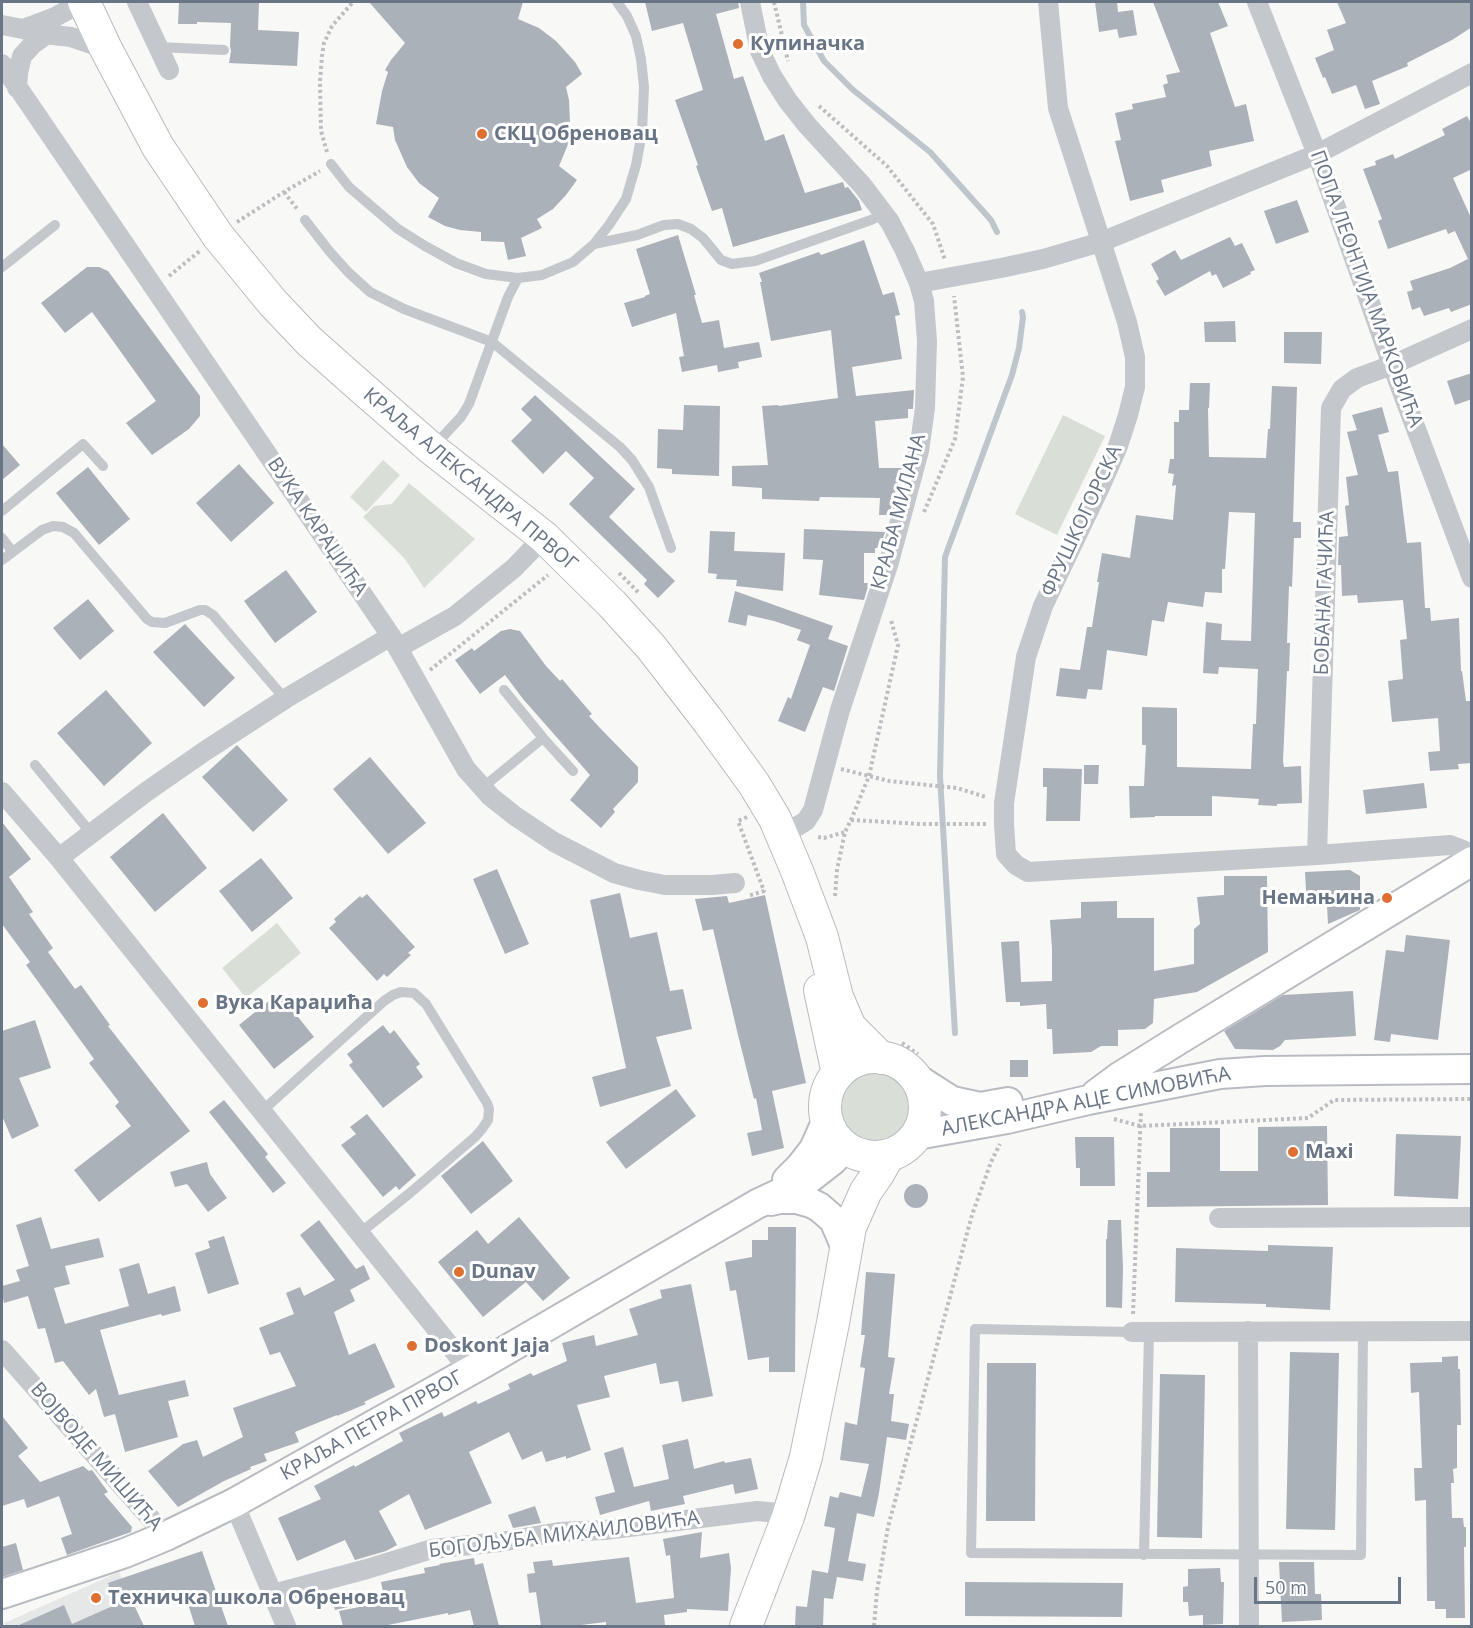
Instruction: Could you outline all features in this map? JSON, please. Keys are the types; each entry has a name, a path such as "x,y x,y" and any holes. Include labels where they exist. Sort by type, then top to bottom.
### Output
{"main road":[{"name":"КРАЉА АЛЕКСАНДРА ПРВОГ","path":"84,2 106,50 158,147 218,236 273,303 309,341 432,449 544,537 612,604 651,648 739,761 783,835 822,937 837,997 850,1027 881,1058 901,1065 916,1078"},
{"name":"КРАЉА АЛЕКСАНДРА ПРВОГ","path":"803,886 810,944 838,1074"},
{"path":"881,1058 869,1058 847,1066 831,1084 825,1108 827,1120 834,1135 846,1148 860,1155 874,1158 888,1156 904,1148 917,1135 925,1112 922,1089 916,1078"},
{"path":"746,1626 788,1517 806,1457 817,1407 848,1238 850,1158 846,1148"},
{"path":"848,1238 866,1191 888,1156"}],"street":[{"path":"23,28 56,17 66,11 73,2"},
{"path":"137,2 169,70"},
{"name":"КРАЉА МИЛАНА","path":"750,2 760,51 777,84 807,125 861,185 890,222 919,283 924,301 927,341 925,408 919,451 890,562 840,710 813,810 802,824 783,835"},
{"name":"ФРУШКОГОРСКА","path":"1004,803 1026,657 1043,606 1118,446 1135,387 1135,357 1127,322 1061,122 1048,2"},
{"name":"ПОПА ЛЕОНТИЈА МАРКОВИЋА","path":"1257,2 1317,153 1392,365 1472,578"},
{"path":"2,25 23,28 35,33 71,37 106,50"},
{"path":"17,88 22,57 33,44 47,34"},
{"name":"ВУКА КАРАЏИЋА","path":"2,64 395,642 459,759 482,788 515,816 554,842 614,873 665,885 735,883"},
{"path":"919,283 1012,266 1101,242 1317,153 1472,73"},
{"name":"БОБАНА ГАЧИЋА","path":"1317,855 1331,408 1342,389 1357,378 1472,329"},
{"path":"59,858 205,751 285,699 395,642 455,615 514,568 544,537"},
{"path":"2,792 59,858 470,1371"},
{"path":"1004,803 1006,854 1016,865 1028,872 1317,855 1464,855"},
{"path":"1130,1083 1180,1039 1464,855"},
{"path":"1180,1039 1188,1053 1197,1062 1210,1071 1220,1074"},
{"name":"АЛЕКСАНДРА АЦЕ СИМОВИЋА","path":"916,1078 952,1101 980,1107 1083,1086 1220,1074 1265,1071 1472,1069"},
{"name":"АЛЕКСАНДРА АЦЕ СИМОВИЋА","path":"917,1135 1020,1116 1096,1108 1130,1083"},
{"name":"КРАЉА ПЕТРА ПРВОГ","path":"758,1204 800,1167 814,1149 827,1120"},
{"name":"КРАЉА ПЕТРА ПРВОГ","path":"2,1594 101,1562 166,1536 234,1503 470,1371 758,1204 806,1181 846,1148"},
{"path":"758,1204 790,1199 805,1201 819,1207 834,1220 848,1238"},
{"path":"1219,1218 1472,1217"},
{"path":"1248,1331 1249,1626"},
{"path":"1141,1332 1472,1331"},
{"name":"ВОЈВОДЕ МИШИЋА","path":"2,1350 166,1536"},
{"path":"234,1503 286,1626"},
{"name":"БОГОЉУБА МИХАИЛОВИЋА","path":"273,1594 432,1549 500,1542 559,1532 604,1530 757,1512 788,1517"}],"lane":[{"path":"331,164 349,187 398,229 456,263 486,274 518,278 542,275 573,262 594,244 626,199 636,165 642,132 644,87 641,59 636,36 627,16 616,2"},
{"path":"158,47 224,50"},
{"path":"594,244 636,235 664,225 678,224 691,229 703,238 721,261 732,264 755,261 884,214"},
{"path":"305,220 348,272 370,292 404,309 492,342 620,447 632,460 649,486 671,548"},
{"path":"2,267 55,225"},
{"path":"432,449 461,417 469,404 508,297 518,278"},
{"path":"2,511 83,444 104,466"},
{"path":"2,560 42,530 53,526 63,527 74,533 152,622 165,623 195,611 205,610 213,615 285,699"},
{"path":"2,538 12,551"},
{"path":"504,690 573,771"},
{"path":"482,788 543,738"},
{"path":"35,765 92,833"},
{"path":"262,1111 393,995 405,992 414,993 426,1004 487,1102 488,1120 475,1137 360,1233"},
{"path":"1144,1555 1141,1332 975,1329 971,1554 1144,1555 1361,1555 1363,1331"}],"path":[{"path":"154,288 218,236 331,164 321,131 322,56 324,43 332,26 353,2"},
{"path":"284,192 305,220"},
{"path":"825,765 889,781 957,788 1004,803"},
{"path":"735,883 737,899 764,891 738,821 767,806"},
{"path":"851,820 933,824 1004,824"},
{"path":"1130,1083 1140,1126 1141,1332"},
{"path":"1096,1108 1140,1126 1308,1119 1334,1100 1472,1099"},
{"path":"874,1626 877,1591 888,1527 972,1215 991,1162 1006,1135 1020,1123 1020,1116"}],"shaded area":[{"path":"1063,415 1105,436 1057,535 1015,514"},
{"path":"383,460 400,475 366,512 350,497"},
{"path":"409,483 475,539 424,588 405,559 363,517 374,506 392,504"},
{"path":"277,923 301,953 246,998 222,968"},
{"path":"873,1071 887,1074 899,1082 907,1094 910,1108 907,1122 899,1134 887,1142 873,1145 859,1142 847,1134 839,1122 836,1108 839,1094 847,1082 859,1074"},
{"name":"Техничка школа Обреновац","path":"119,1572 143,1626 2,1626 2,1624"}],"building":[{"path":"179,2 259,2 258,30 299,32 297,66 229,63 231,23 178,24"},
{"name":"СКЦ Обреновац","path":"369,2 523,2 518,19 539,28 556,41 575,62 582,74 566,87 569,100 569,142 559,166 577,180 553,209 537,219 542,228 521,238 526,256 508,260 504,242 481,241 481,232 445,226 428,217 439,198 419,183 407,167 395,140 393,127 376,124 388,72 385,70 405,43"},
{"path":"645,2 738,2 739,8 716,14 734,79 743,76 765,141 784,134 805,193 843,182 845,188 848,187 859,201 862,210 733,247 722,208 712,211 675,100 703,90 683,23 652,31"},
{"path":"1095,2 1117,2 1118,12 1133,10 1137,35 1119,38 1117,29 1099,32"},
{"path":"1153,2 1218,2 1228,26 1210,33 1235,107 1246,104 1254,141 1209,151 1212,166 1161,180 1164,192 1130,201 1115,141 1121,140 1115,113 1133,109 1132,104 1166,97 1163,85 1168,83 1166,75 1180,72"},
{"path":"1337,2 1472,2 1472,27 1407,63 1408,66 1372,81 1380,104 1365,109 1356,85 1332,94 1315,58 1334,50 1327,30 1346,23"},
{"path":"1467,116 1472,125 1472,169 1453,178 1472,220 1472,304 1451,312 1449,308 1424,316 1420,307 1412,310 1407,292 1413,290 1410,281 1450,268 1468,259 1455,231 1448,234 1446,229 1388,249 1378,221 1382,219 1363,169 1376,165 1375,161 1393,154 1395,159 1445,135 1442,129"},
{"path":"1297,200 1309,232 1276,244 1264,211"},
{"path":"678,235 702,323 719,320 724,348 759,342 762,357 738,362 739,368 718,372 717,365 682,372 679,357 684,356 676,313 632,327 624,303 650,294 636,249"},
{"path":"1230,237 1235,246 1242,243 1255,270 1250,272 1251,274 1223,288 1216,274 1212,276 1210,271 1165,296 1156,281 1159,279 1151,264 1175,250 1181,260"},
{"path":"864,240 883,295 894,292 900,315 895,316 902,359 852,367 856,396 914,390 913,409 908,409 908,418 875,421 879,468 902,468 889,515 879,515 880,498 820,497 819,501 762,499 762,488 732,486 732,466 768,465 762,406 838,398 831,330 771,341 759,273 819,252 821,255"},
{"path":"87,267 99,267 108,271 200,396 200,416 189,429 152,455 126,423 156,401 92,312 65,333 41,303"},
{"path":"1235,321 1236,342 1205,342 1204,322"},
{"path":"1284,332 1322,332 1321,364 1284,363"},
{"path":"1472,373 1472,399 1455,405 1447,381"},
{"path":"1190,383 1210,383 1209,457 1266,458 1272,386 1297,387 1293,522 1301,522 1301,538 1294,538 1292,587 1289,586 1287,643 1290,643 1283,761 1284,767 1301,766 1302,803 1277,804 1277,806 1258,805 1259,799 1212,796 1212,816 1130,818 1129,786 1144,786 1146,745 1142,745 1142,707 1177,708 1177,767 1251,769 1253,724 1256,724 1258,669 1219,667 1218,674 1203,673 1206,622 1222,624 1221,640 1251,641 1255,513 1229,512 1225,569 1222,569 1222,593 1205,592 1203,607 1168,602 1164,622 1152,620 1147,656 1107,650 1102,690 1088,689 1086,699 1056,696 1060,668 1080,670 1087,627 1092,627 1102,553 1130,558 1136,515 1173,520 1176,485 1172,486 1174,474 1168,473 1170,459 1174,459 1174,422 1179,422 1179,410 1189,410"},
{"path":"535,395 635,489 609,517 675,581 658,598 644,584 647,580 569,504 594,478 566,451 543,474 511,441 532,420 521,409"},
{"path":"684,405 720,406 719,476 672,474 672,469 657,468 658,429 683,430"},
{"path":"1382,407 1389,432 1378,435 1388,472 1398,471 1407,543 1421,542 1425,608 1430,608 1431,621 1459,618 1461,671 1466,701 1471,701 1472,763 1458,764 1459,769 1430,771 1428,752 1440,751 1438,718 1392,722 1388,681 1403,679 1400,640 1407,639 1403,600 1358,603 1357,595 1342,596 1341,565 1338,565 1339,537 1348,536 1345,506 1349,505 1346,477 1358,475 1347,432 1357,430 1352,415"},
{"path":"2,444 20,465 2,480"},
{"path":"239,464 274,503 231,542 196,503"},
{"path":"88,467 130,519 99,545 56,493"},
{"path":"804,529 885,532 880,548 875,548 875,553 864,553 864,583 869,583 864,600 819,595 823,560 803,559"},
{"path":"710,531 735,532 734,551 785,553 783,591 736,586 737,580 716,579 717,574 708,573"},
{"path":"286,570 317,612 275,643 244,601"},
{"path":"735,591 833,626 828,639 848,646 834,691 823,687 805,732 778,721 788,697 791,699 810,645 797,640 801,630 774,621 748,615 746,626 728,622"},
{"path":"88,599 114,631 80,660 53,628"},
{"path":"185,624 235,678 204,707 153,652"},
{"path":"510,629 520,631 546,666 560,681 562,679 592,714 589,716 638,767 638,782 613,809 615,812 601,828 570,800 590,775 523,699 505,675 480,694 455,660 472,648 474,651 501,631"},
{"path":"106,690 152,743 104,786 57,733"},
{"path":"237,745 288,800 253,832 202,777"},
{"path":"370,757 426,823 388,854 333,789"},
{"path":"1084,765 1099,765 1098,784 1084,784"},
{"path":"1043,768 1082,769 1080,821 1046,821 1047,787 1043,787"},
{"path":"1424,783 1427,808 1366,814 1363,790"},
{"path":"163,813 207,868 155,912 110,857"},
{"path":"2,822 31,859 9,877 33,912 29,914 53,948 48,952 75,989 81,985 110,1025 108,1026 190,1131 99,1202 74,1170 131,1126 115,1106 119,1102 89,1063 94,1059 26,965 30,962 2,924"},
{"path":"261,858 293,898 252,932 219,891"},
{"path":"497,869 529,944 505,954 473,879"},
{"path":"1350,870 1360,876 1360,910 1328,924 1327,906 1307,907 1305,872"},
{"path":"1224,876 1267,876 1268,952 1197,992 1154,999 1153,1023 1145,1029 1118,1030 1118,1046 1101,1046 1091,1052 1053,1054 1052,1029 1047,1029 1046,1004 1020,1006 1020,1002 1006,1002 1001,942 1019,941 1021,982 1052,981 1050,920 1081,918 1081,902 1117,901 1117,918 1154,918 1154,971 1194,964 1194,929 1200,924 1197,897 1224,895"},
{"path":"620,893 630,938 657,932 670,991 683,989 692,1029 656,1037 671,1086 600,1107 592,1077 626,1068 590,900"},
{"path":"367,894 415,947 408,953 411,955 387,977 384,974 377,981 329,928 336,922 334,919 360,896 362,898"},
{"path":"765,895 806,1083 772,1091 784,1148 752,1156 747,1133 762,1130 756,1098 754,1099 713,929 703,931 695,899 727,896 729,903"},
{"path":"1406,935 1450,940 1438,1040 1391,1034 1390,1042 1374,1040 1386,950 1404,952"},
{"path":"1353,991 1356,1036 1285,1040 1273,1050 1235,1049 1224,1031 1283,995"},
{"path":"279,993 314,1037 274,1069 239,1025"},
{"path":"35,1020 51,1068 19,1078 39,1126 12,1139 2,1116 2,1031"},
{"path":"383,1025 390,1034 394,1030 420,1064 416,1067 423,1077 383,1108 349,1065 353,1062 347,1054"},
{"path":"1010,1060 1028,1060 1028,1077 1010,1077"},
{"path":"676,1089 696,1116 626,1169 606,1142"},
{"path":"224,1100 268,1154 265,1157 286,1183 273,1193 209,1112"},
{"path":"367,1114 416,1175 399,1190 396,1186 383,1197 341,1145 356,1134 350,1127"},
{"path":"1327,1126 1328,1205 1147,1207 1147,1172 1170,1172 1170,1128 1220,1128 1220,1171 1258,1171 1258,1127"},
{"path":"1396,1134 1461,1136 1458,1199 1394,1196"},
{"path":"1075,1137 1114,1137 1115,1186 1080,1186 1080,1168 1076,1168"},
{"path":"483,1141 513,1181 471,1214 441,1176"},
{"path":"207,1162 210,1174 227,1198 208,1212 187,1184 175,1187 170,1172"},
{"path":"916,1184 925,1187 928,1196 925,1205 916,1208 907,1205 904,1196 907,1187"},
{"path":"41,1217 51,1249 99,1238 104,1257 65,1266 70,1284 54,1288 65,1324 129,1306 119,1269 139,1263 148,1294 175,1286 181,1311 100,1330 119,1395 185,1380 189,1396 168,1401 178,1437 125,1452 115,1414 104,1417 96,1389 89,1395 63,1361 55,1363 45,1328 38,1329 28,1296 4,1303 2,1286 20,1281 16,1270 29,1266 16,1225"},
{"path":"519,1217 570,1278 543,1301 526,1282 483,1317 438,1262 477,1230 488,1244"},
{"path":"319,1220 356,1269 364,1265 370,1279 350,1290 355,1301 334,1312 349,1355 375,1343 395,1387 364,1402 366,1404 295,1432 299,1442 264,1454 267,1461 250,1467 251,1469 224,1481 178,1507 148,1471 183,1444 197,1440 203,1457 243,1437 233,1408 296,1386 280,1352 270,1355 259,1328 294,1314 286,1293 300,1287 304,1296 335,1280 300,1235"},
{"path":"1108,1220 1121,1220 1122,1308 1106,1307"},
{"path":"768,1227 796,1227 795,1372 769,1372 769,1357 748,1360 736,1290 730,1291 725,1262 752,1257 752,1240 768,1240"},
{"path":"224,1236 239,1284 208,1294 195,1253 210,1248 208,1241"},
{"path":"1268,1245 1333,1247 1330,1310 1266,1307 1266,1304 1175,1302 1176,1248 1268,1251"},
{"path":"866,1272 895,1274 888,1357 895,1358 889,1394 894,1394 891,1421 909,1424 906,1440 887,1437 874,1517 857,1513 848,1561 866,1564 863,1581 837,1577 833,1599 824,1598 823,1626 795,1626 796,1606 807,1607 812,1570 828,1573 835,1528 824,1526 830,1496 838,1498 840,1492 861,1497 869,1464 840,1460 845,1422 857,1425 865,1368 860,1367 865,1335 861,1335"},
{"path":"691,1284 713,1396 682,1402 678,1381 660,1384 656,1363 604,1376 610,1397 577,1405 591,1450 566,1459 566,1456 546,1462 542,1451 522,1460 509,1432 469,1452 492,1503 425,1530 409,1494 379,1511 397,1545 386,1551 355,1560 345,1540 297,1561 278,1518 321,1499 314,1486 403,1441 399,1433 442,1412 444,1417 476,1401 478,1404 510,1389 508,1384 531,1373 533,1376 567,1361 562,1343 594,1335 596,1346 638,1335 629,1309 662,1298 660,1290"},
{"path":"1290,1352 1339,1353 1335,1530 1286,1529"},
{"path":"1458,1356 1461,1425 1457,1425 1457,1468 1453,1469 1454,1483 1451,1483 1452,1518 1463,1518 1464,1527 1466,1527 1465,1618 1446,1618 1446,1609 1435,1609 1435,1601 1427,1601 1426,1500 1415,1501 1414,1468 1422,1468 1419,1392 1411,1393 1410,1363 1442,1362 1442,1357"},
{"path":"987,1363 1036,1363 1035,1521 986,1521"},
{"path":"1160,1374 1205,1375 1202,1538 1157,1537"},
{"path":"2,1416 28,1448 18,1456 40,1482 83,1466 89,1471 92,1470 108,1492 104,1494 132,1527 131,1532 67,1555 61,1538 72,1534 59,1496 27,1508 24,1499 2,1506"},
{"path":"688,1439 694,1469 724,1461 725,1463 751,1458 758,1489 735,1494 733,1484 683,1496 685,1504 651,1511 649,1501 600,1515 595,1497 615,1492 604,1453 623,1447 634,1487 669,1479 662,1445"},
{"path":"535,1506 541,1523 513,1528 508,1515"},
{"path":"702,1532 700,1558 729,1553 731,1568 728,1611 687,1609 687,1612 664,1615 665,1626 606,1626 606,1622 573,1626 541,1626 536,1592 529,1593 527,1574 535,1573 533,1562 552,1560 553,1566 629,1557 636,1603 674,1598 670,1555 666,1556 663,1539"},
{"path":"16,1543 23,1570 2,1577 2,1547"},
{"path":"202,1551 228,1626 195,1626 184,1591 135,1607 144,1626 17,1626 64,1605 72,1624 115,1605 108,1583"},
{"path":"474,1558 475,1565 483,1563 499,1626 474,1626 470,1610 383,1626 343,1626 339,1611 385,1602 381,1582 425,1573 424,1568 439,1564"},
{"path":"1279,1562 1314,1562 1315,1594 1321,1594 1322,1620 1282,1622"},
{"path":"1220,1568 1221,1582 1224,1582 1223,1624 1203,1625 1203,1615 1189,1616 1188,1602 1183,1602 1183,1587 1188,1586 1188,1569"},
{"path":"965,1582 1123,1583 1122,1617 965,1616"},
{"path":"348,1590 352,1606 335,1610 331,1594"}],"waterway":[{"path":"803,2 804,25 824,61 852,89 930,152 991,220 997,232"},
{"path":"955,1033 940,776 945,557 1012,375 1019,348 1022,312"}],"place":[{"name":"Купиначка","path":"738,44"},
{"name":"СКЦ Обреновац","path":"482,134"},
{"name":"Немањина","path":"1387,898"},
{"name":"Вука Караџића","path":"203,1003"},
{"name":"Maxi","path":"1293,1152"},
{"name":"Dunav","path":"459,1272"},
{"name":"Doskont Jaja","path":"412,1346"},
{"name":"Техничка школа Обреновац","path":"96,1598"}]}
